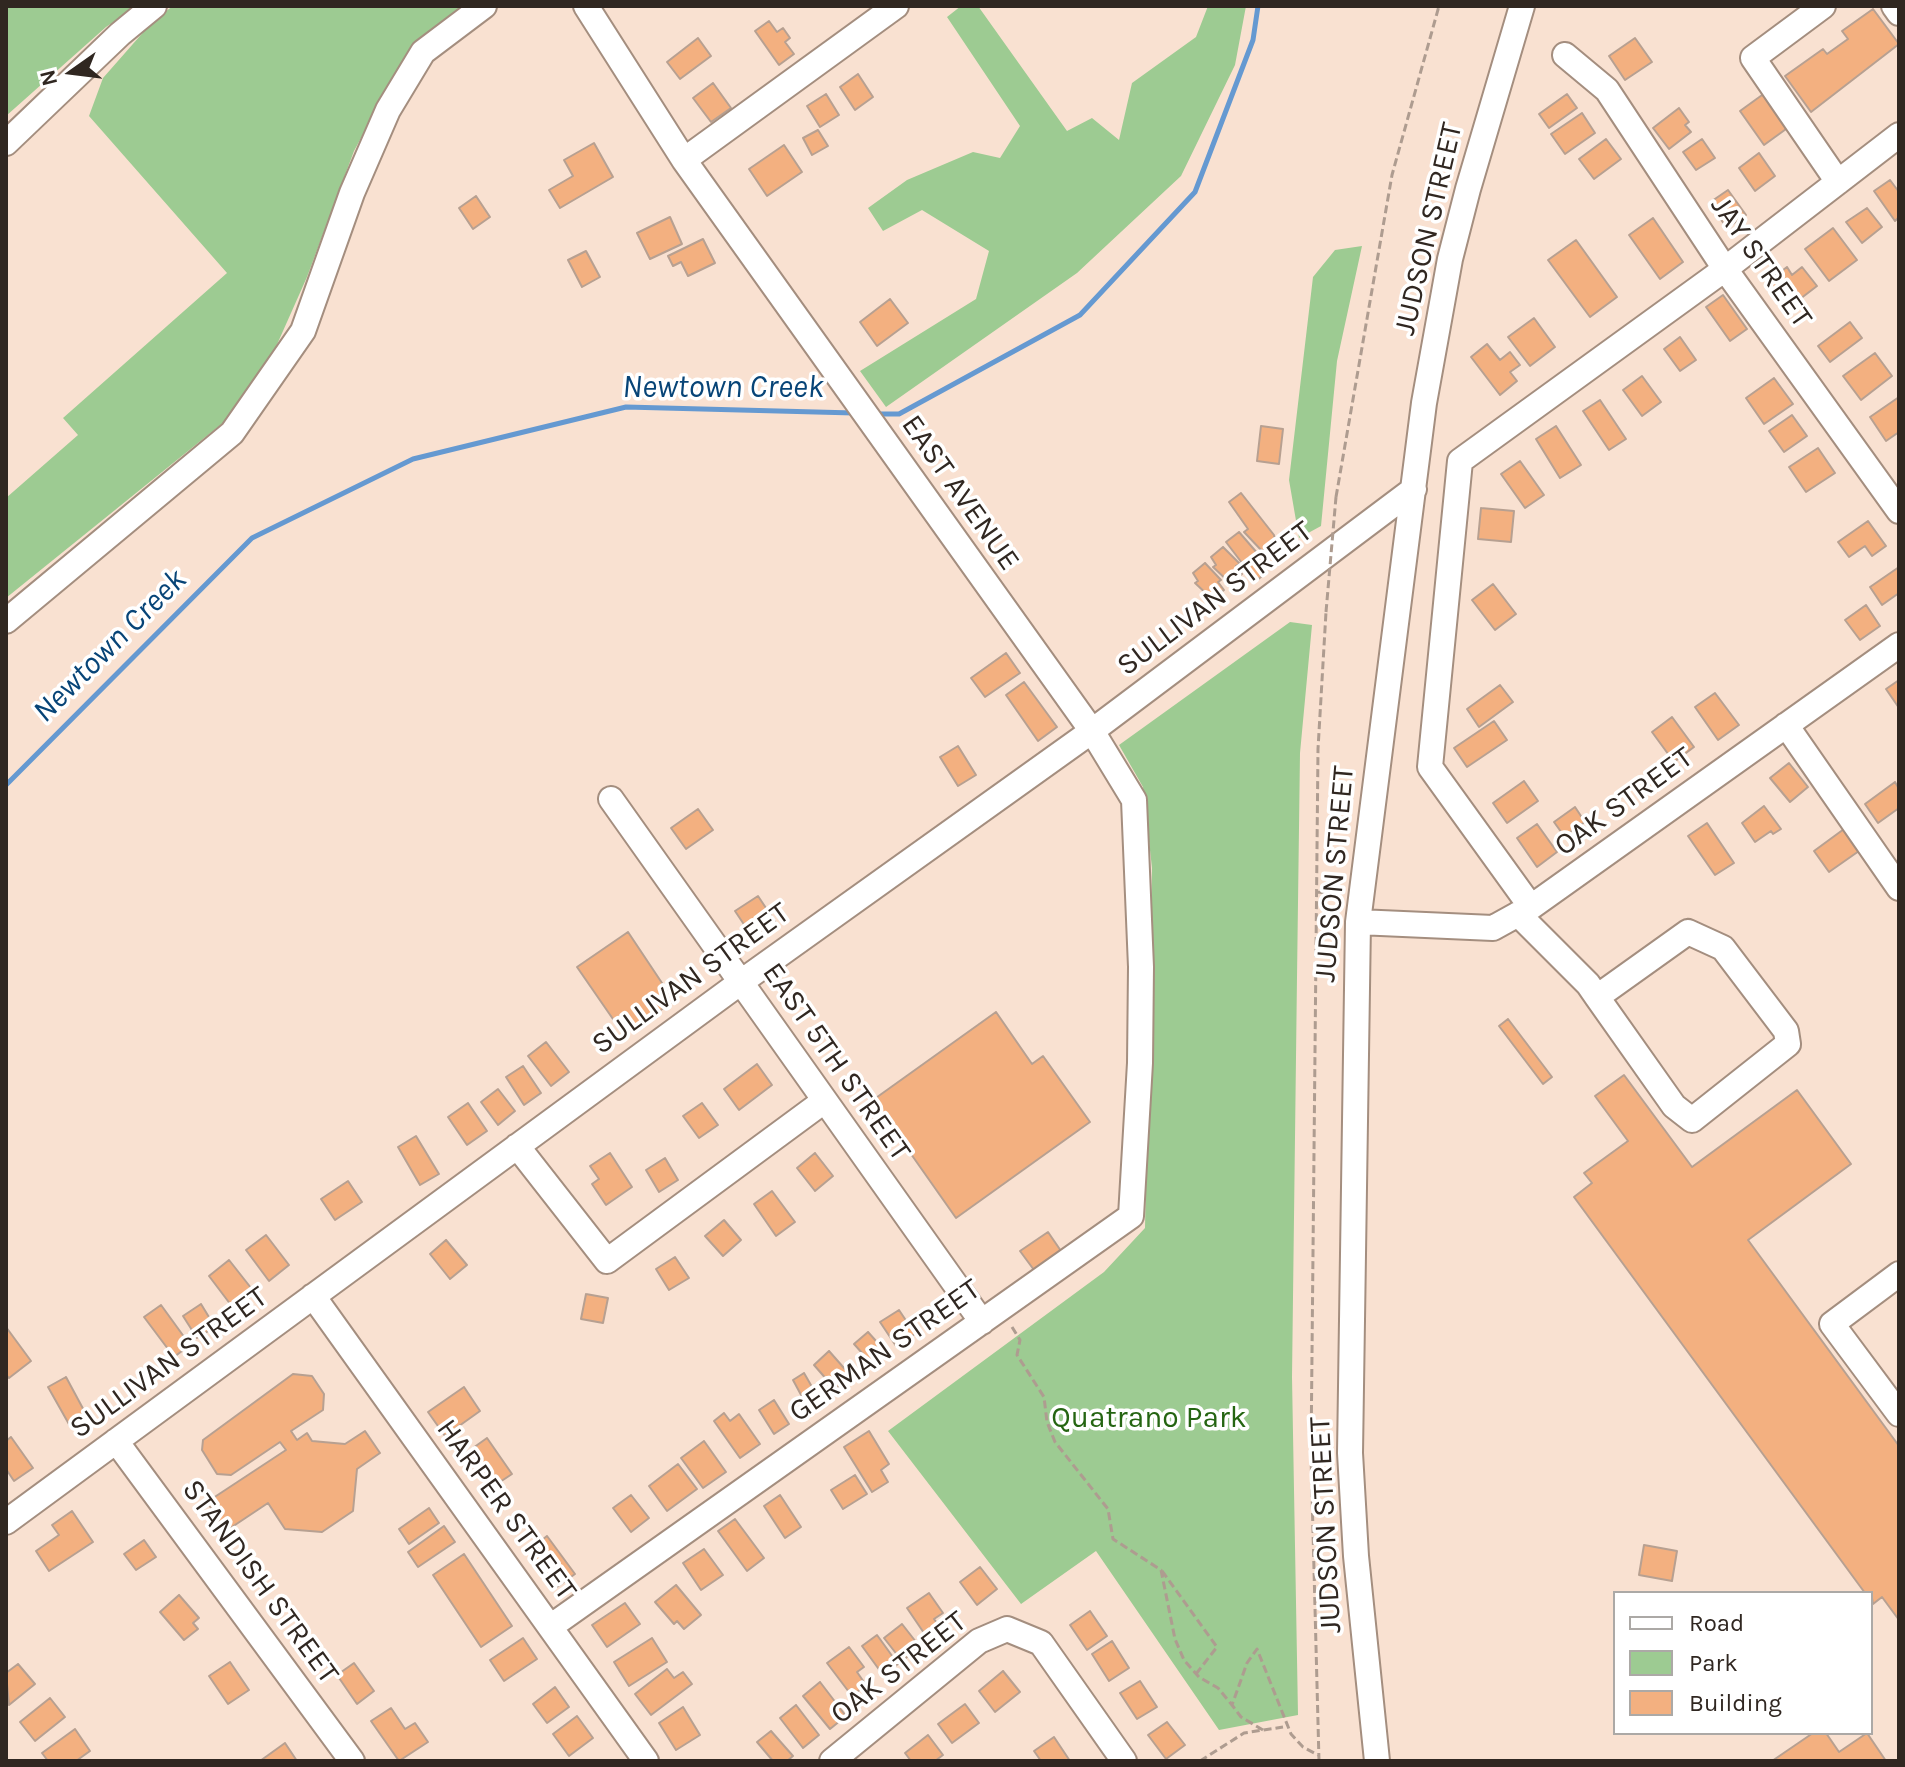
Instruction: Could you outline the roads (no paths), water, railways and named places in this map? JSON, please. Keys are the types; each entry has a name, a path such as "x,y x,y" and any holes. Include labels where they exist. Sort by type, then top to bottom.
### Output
{"street":[{"path":"6,143 120,34 154,6"},
{"path":"6,621 232,433 303,331 352,193 388,110 423,52 484,6"},
{"name":"EAST AVENUE","path":"586,6 684,160 1092,731 1134,800 1141,967 1140,1063"},
{"path":"684,160 896,6"},
{"name":"JUDSON STREET","path":"1377,1761 1356,1556 1350,1453 1358,922 1424,403 1450,259 1483,134 1522,6"},
{"path":"1823,6 1753,58 1838,182"},
{"path":"1894,6 1899,13"},
{"name":"JAY STREET","path":"1565,55 1607,90 1725,269 1899,511"},
{"path":"1597,997 1688,932 1723,948 1786,1031 1788,1044 1692,1120 1674,1106 1597,997 1525,910 1430,767 1460,461 1725,269 1899,135"},
{"name":"SULLIVAN STREET","path":"6,1522 741,982 1092,731 1414,489"},
{"name":"OAK STREET","path":"1358,922 1493,928 1525,910 1899,645"},
{"path":"1786,725 1899,888"},
{"name":"EAST 5TH STREET","path":"611,799 982,1322"},
{"name":"GERMAN STREET","path":"550,1627 1131,1216 1140,1063"},
{"path":"517,1146 607,1261 824,1101"},
{"path":"1899,1274 1832,1324 1899,1414"},
{"name":"HARPER STREET","path":"313,1296 646,1761"},
{"name":"STANDISH STREET","path":"116,1441 352,1761"},
{"name":"OAK STREET","path":"832,1761 979,1641 1007,1629 1041,1643 1124,1761"}],"waterway":[{"name":"Newtown Creek","path":"876,414 899,414 1080,315 1195,192 1253,40 1258,6"},
{"name":"Newtown Creek","path":"6,785 252,538 413,459 626,407 854,413"}],"park label":[{"name":"Quatrano Park","path":"1149,1418"}]}
